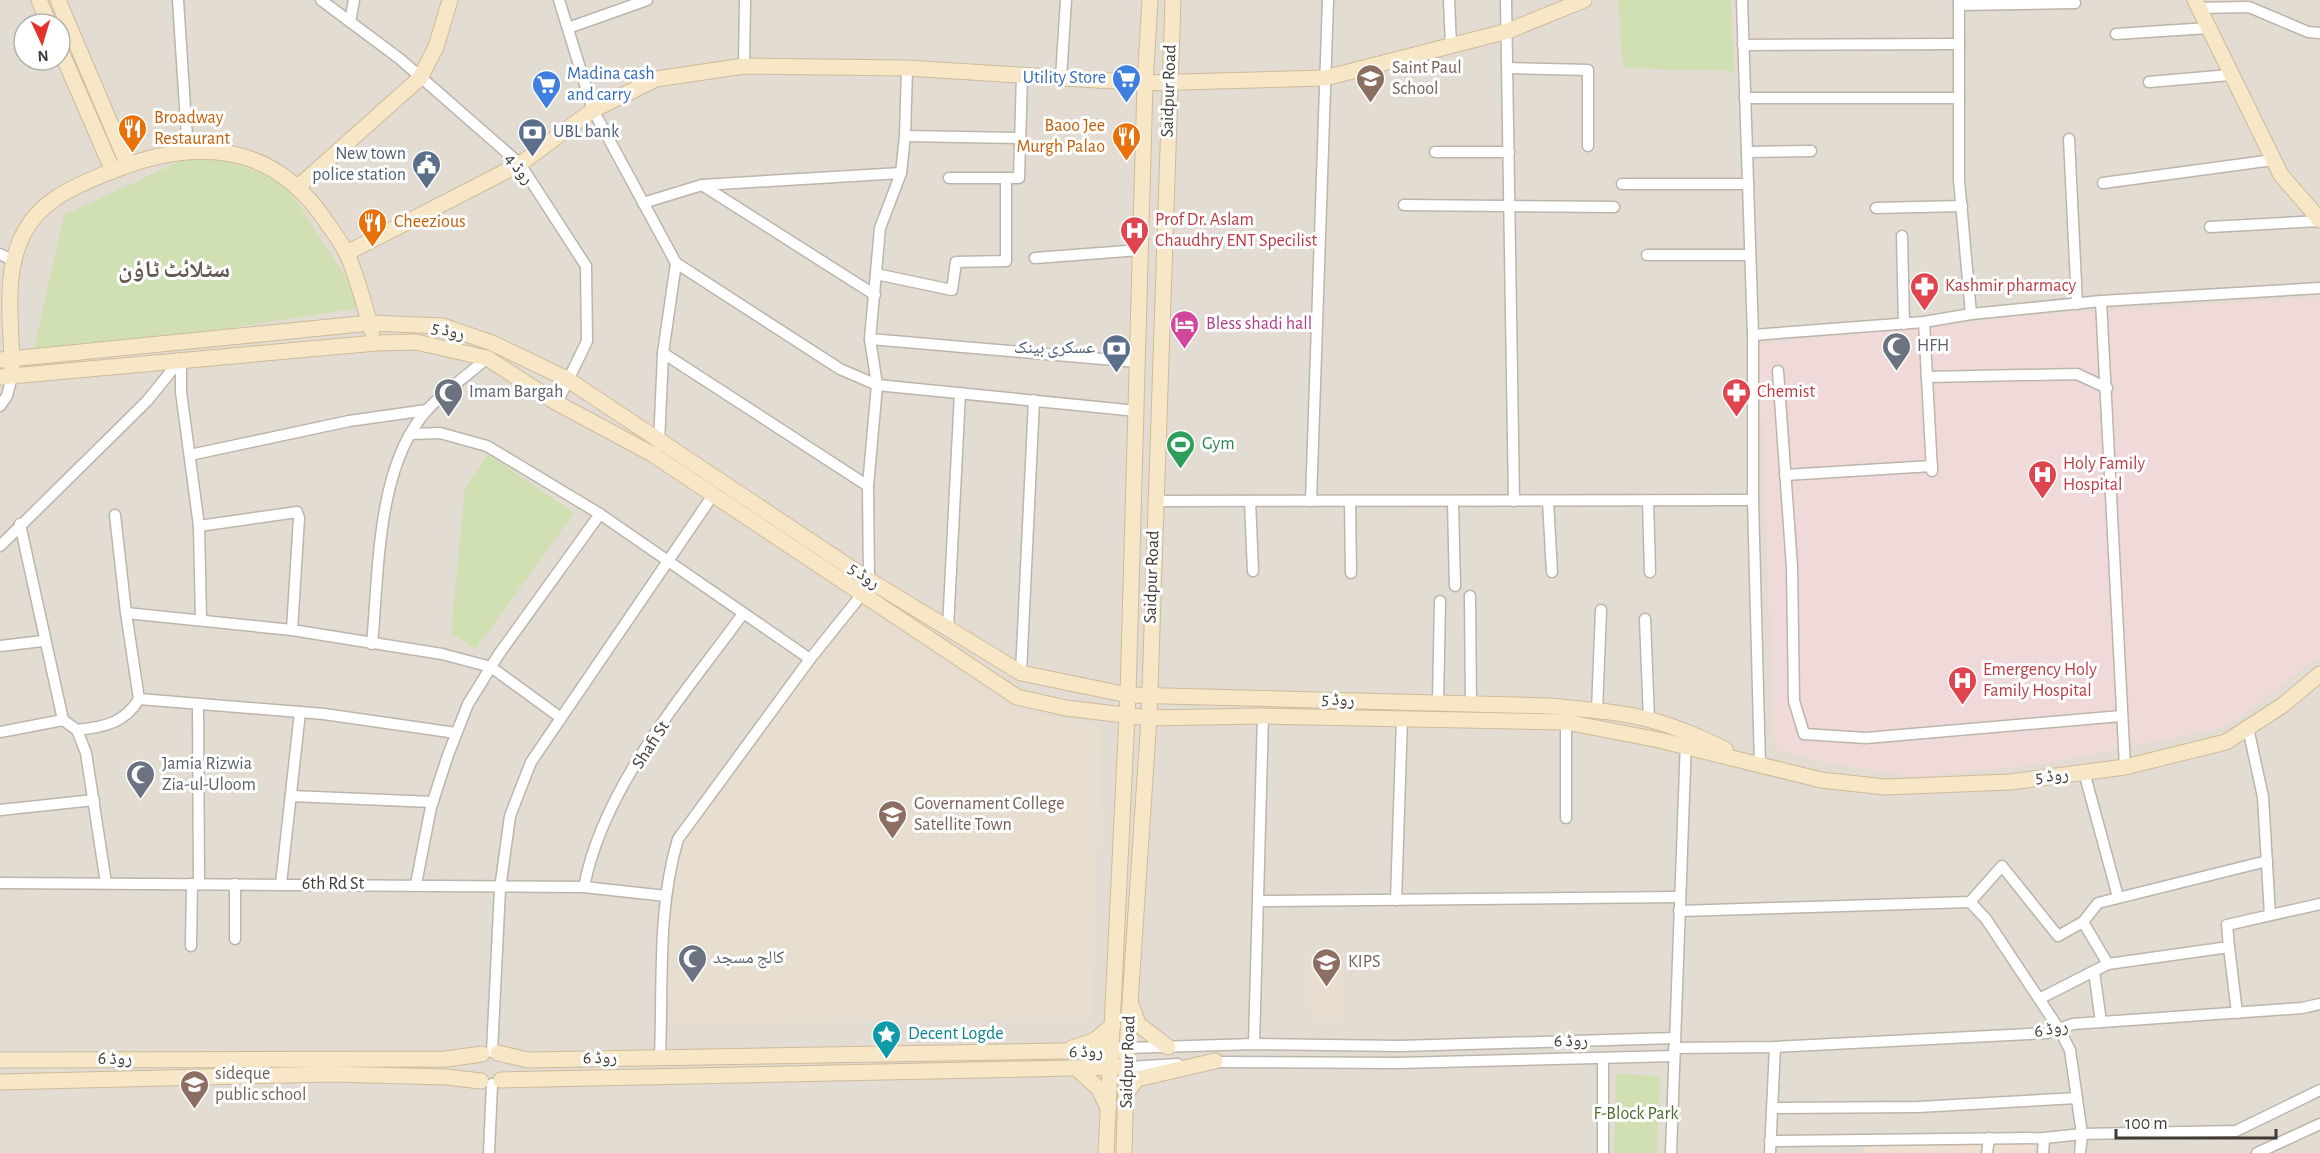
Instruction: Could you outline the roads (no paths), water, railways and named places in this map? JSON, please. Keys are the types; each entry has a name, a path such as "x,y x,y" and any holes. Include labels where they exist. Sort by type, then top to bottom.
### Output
{"main road":[{"path":"58,0 128,165"},
{"path":"299,186 420,78 436,47 450,0"},
{"name":"Saidpur Road","path":"1106,1153 1128,695 1144,83 1150,0"},
{"name":"Saidpur Road","path":"1124,1153 1127,1048 1149,717 1173,0"},
{"path":"347,253 520,164 593,110 656,79 744,66 907,68 1144,83 1325,78 1508,31 1584,0"},
{"path":"2196,4 2281,175 2320,220"},
{"path":"70,72 113,171"},
{"path":"6,377 11,284 21,239 45,204 71,187 128,165 188,153 200,152 247,158 266,163 299,186 311,199 347,253 376,343"},
{"name":"روڈ 5","path":"6,360 370,323 443,326 492,343 567,379 661,440 1017,697 1066,708 1126,716 1263,716 1566,722 1686,739"},
{"name":"روڈ 5","path":"6,377 181,359 376,343 416,342 487,358 558,403 652,454 713,495 866,587 948,628 1021,673 1128,695 1471,704 1598,711 1649,719 1686,739 1760,765 1821,780 1885,787 2010,782 2125,767 2226,742 2283,705 2320,674"},
{"path":"1130,1001 1138,1024 1168,1047"},
{"path":"1061,1052 1094,1041 1113,1025"},
{"name":"روڈ 6","path":"0,1082 331,1074 446,1077 491,1081 1076,1068 1111,1059 1127,1048"},
{"name":"روڈ 6","path":"0,1060 446,1059 491,1053 528,1060 660,1056 1061,1052 1111,1059 1128,1067"},
{"path":"491,1053 503,1057 507,1068 491,1081 474,1067 491,1053"},
{"path":"1127,1093 1137,1079 1215,1061"},
{"path":"1076,1068 1099,1089 1108,1108"}],"street":[{"path":"178,0 188,153"},
{"name":"روڈ 4","path":"321,0 420,78 520,164 586,266 587,341 567,379 558,403"},
{"path":"350,22 354,0"},
{"path":"559,0 593,110 676,263 840,369 877,385 1137,411"},
{"path":"568,28 647,0"},
{"path":"744,66 745,0"},
{"path":"1061,78 1066,0"},
{"path":"1311,501 1328,0"},
{"path":"1449,0 1451,45"},
{"path":"1506,0 1514,501"},
{"path":"1742,0 1753,335 1753,500 1760,765"},
{"path":"1971,314 1962,206 1959,2 2075,3"},
{"path":"2196,4 2249,8 2308,32 2320,33"},
{"path":"2116,34 2208,28"},
{"path":"1743,45 1959,44"},
{"path":"660,1056 666,896 669,867 678,839 810,659 866,587 868,486 877,385 870,339 880,228 901,173 905,136 907,68"},
{"path":"1508,68 1588,70 1588,146"},
{"path":"2149,82 2230,75"},
{"path":"949,178 1019,178 1022,76"},
{"path":"1745,98 1959,98"},
{"path":"905,136 1020,138"},
{"path":"2069,139 2077,304"},
{"path":"1747,152 1810,151"},
{"path":"1435,152 1509,152"},
{"path":"2103,183 2273,160"},
{"path":"644,203 702,185 901,173"},
{"path":"876,274 952,290 956,262 1006,261 1006,178"},
{"path":"1622,184 1748,184"},
{"path":"702,185 875,295"},
{"path":"1404,205 1614,207"},
{"path":"1876,208 1962,206"},
{"path":"2210,227 2320,220"},
{"path":"1902,236 1904,324"},
{"path":"1035,258 1140,250"},
{"path":"0,254 16,262"},
{"path":"1647,255 1750,255"},
{"path":"652,454 661,440 663,353 676,263"},
{"path":"1753,335 1904,324 1971,314 2101,301 2320,288"},
{"path":"2101,301 2125,767"},
{"path":"1785,476 1932,468 1924,322"},
{"path":"870,339 1137,362"},
{"path":"663,353 868,486"},
{"path":"372,644 387,501 398,460 427,410 487,358"},
{"path":"181,359 181,392 199,526 201,619"},
{"path":"0,546 147,401 181,359"},
{"path":"1778,370 1792,567 1794,701 1804,734 1866,738 2121,716"},
{"path":"1927,376 2077,374 2107,388"},
{"path":"0,405 7,396 6,377"},
{"path":"948,628 960,393"},
{"path":"1021,673 1034,400"},
{"path":"190,455 349,421 427,410"},
{"path":"411,434 440,433 487,446 600,514 670,561 742,615 810,659"},
{"path":"491,1053 500,889 510,816 531,762 713,495"},
{"path":"1155,501 1753,500"},
{"path":"1250,501 1252,571"},
{"path":"1350,501 1351,573"},
{"path":"1548,501 1552,572"},
{"path":"1648,501 1650,572"},
{"path":"1453,502 1455,586"},
{"path":"199,526 297,512 299,518 292,630"},
{"path":"416,884 433,801 468,704 491,667 600,514"},
{"path":"77,730 115,722 130,713 139,699 115,515"},
{"path":"20,524 43,641 63,720 77,730 86,753 106,883"},
{"path":"1470,596 1471,704"},
{"path":"1438,703 1440,601"},
{"path":"1598,711 1601,610"},
{"path":"126,613 292,630 442,654 491,667 561,718"},
{"name":"Shafi St","path":"584,887 599,830 621,791 655,736 742,615"},
{"path":"1645,619 1649,719"},
{"path":"0,646 43,641"},
{"path":"139,699 300,712 456,733"},
{"path":"191,946 195,884 198,704"},
{"path":"281,884 300,712"},
{"path":"1254,1044 1263,716"},
{"path":"1396,900 1402,718"},
{"path":"0,732 63,720"},
{"path":"1566,722 1566,818"},
{"path":"2248,728 2263,797 2270,915"},
{"path":"1671,1153 1686,739"},
{"path":"2085,772 2118,897"},
{"path":"291,796 433,801"},
{"path":"0,810 94,800"},
{"path":"1679,911 1970,902 2002,867 2058,936 2083,922 2098,903 2267,861"},
{"name":"6th Rd St","path":"0,883 416,884 500,889 584,887 666,896"},
{"path":"235,884 235,939"},
{"path":"1259,901 1679,897"},
{"path":"1970,902 1986,918 2059,1029 2070,1050 2082,1134 2080,1153"},
{"path":"2236,1013 2227,925 2320,904"},
{"path":"2083,922 2108,964"},
{"path":"2039,999 2108,964 2229,947"},
{"path":"2094,971 2101,1022"},
{"name":"روڈ 6","path":"1127,1048 1254,1044 1400,1046 1570,1041 1674,1047 1775,1047 2047,1033 2073,1024 2302,1008 2320,1004"},
{"path":"1568,1059 1570,1041"},
{"path":"1398,1063 1400,1046"},
{"name":"روڈ 6","path":"1128,1067 1215,1061 1398,1063 1603,1058 1674,1047"},
{"path":"1770,1153 1775,1047"},
{"path":"1603,1058 1603,1153"},
{"path":"489,1153 491,1081"},
{"path":"1770,1141 2044,1138 2082,1134 2236,1131 2320,1090"},
{"path":"1772,1108 1918,1107 2077,1098"},
{"path":"2257,1153 2320,1124"},
{"path":"1987,1153 1989,1138"},
{"path":"2043,1153 2044,1138"},
{"path":"1862,1141 1862,1153"}],"place":[{"name":"Utility Store","path":"1127,104"},
{"name":"Saint Paul School","path":"1371,104"},
{"name":"Madina cash and carry","path":"546,110"},
{"name":"Broadway Restaurant","path":"133,154"},
{"name":"UBL bank","path":"532,158"},
{"name":"Baoo Jee Murgh Palao","path":"1126,162"},
{"name":"New town police station","path":"427,190"},
{"name":"Cheezious","path":"373,248"},
{"name":"Prof Dr. Aslam Chaudhry ENT Specilist","path":"1134,256"},
{"name":"Kashmir pharmacy","path":"1924,312"},
{"name":"Bless shadi hall","path":"1185,350"},
{"name":"HFH","path":"1896,372"},
{"name":"عسکری بینک","path":"1116,374"},
{"name":"Imam Bargah","path":"448,418"},
{"name":"Chemist","path":"1736,418"},
{"name":"Gym","path":"1181,470"},
{"name":"Holy Family Hospital","path":"2042,500"},
{"name":"Emergency Holy Family Hospital","path":"1962,706"},
{"name":"Jamia Rizwia Zia-ul-Uloom","path":"141,800"},
{"name":"Governament College Satellite Town","path":"893,840"},
{"name":"کالج مسجد","path":"692,984"},
{"name":"KIPS","path":"1327,988"},
{"name":"Decent Logde","path":"887,1060"},
{"name":"sideque public school","path":"194,1110"}],"district":[{"name":"سٹلائٹ ٹاؤن","path":"174,270"}],"park label":[{"name":"F-Block Park","path":"1636,1114"}]}
